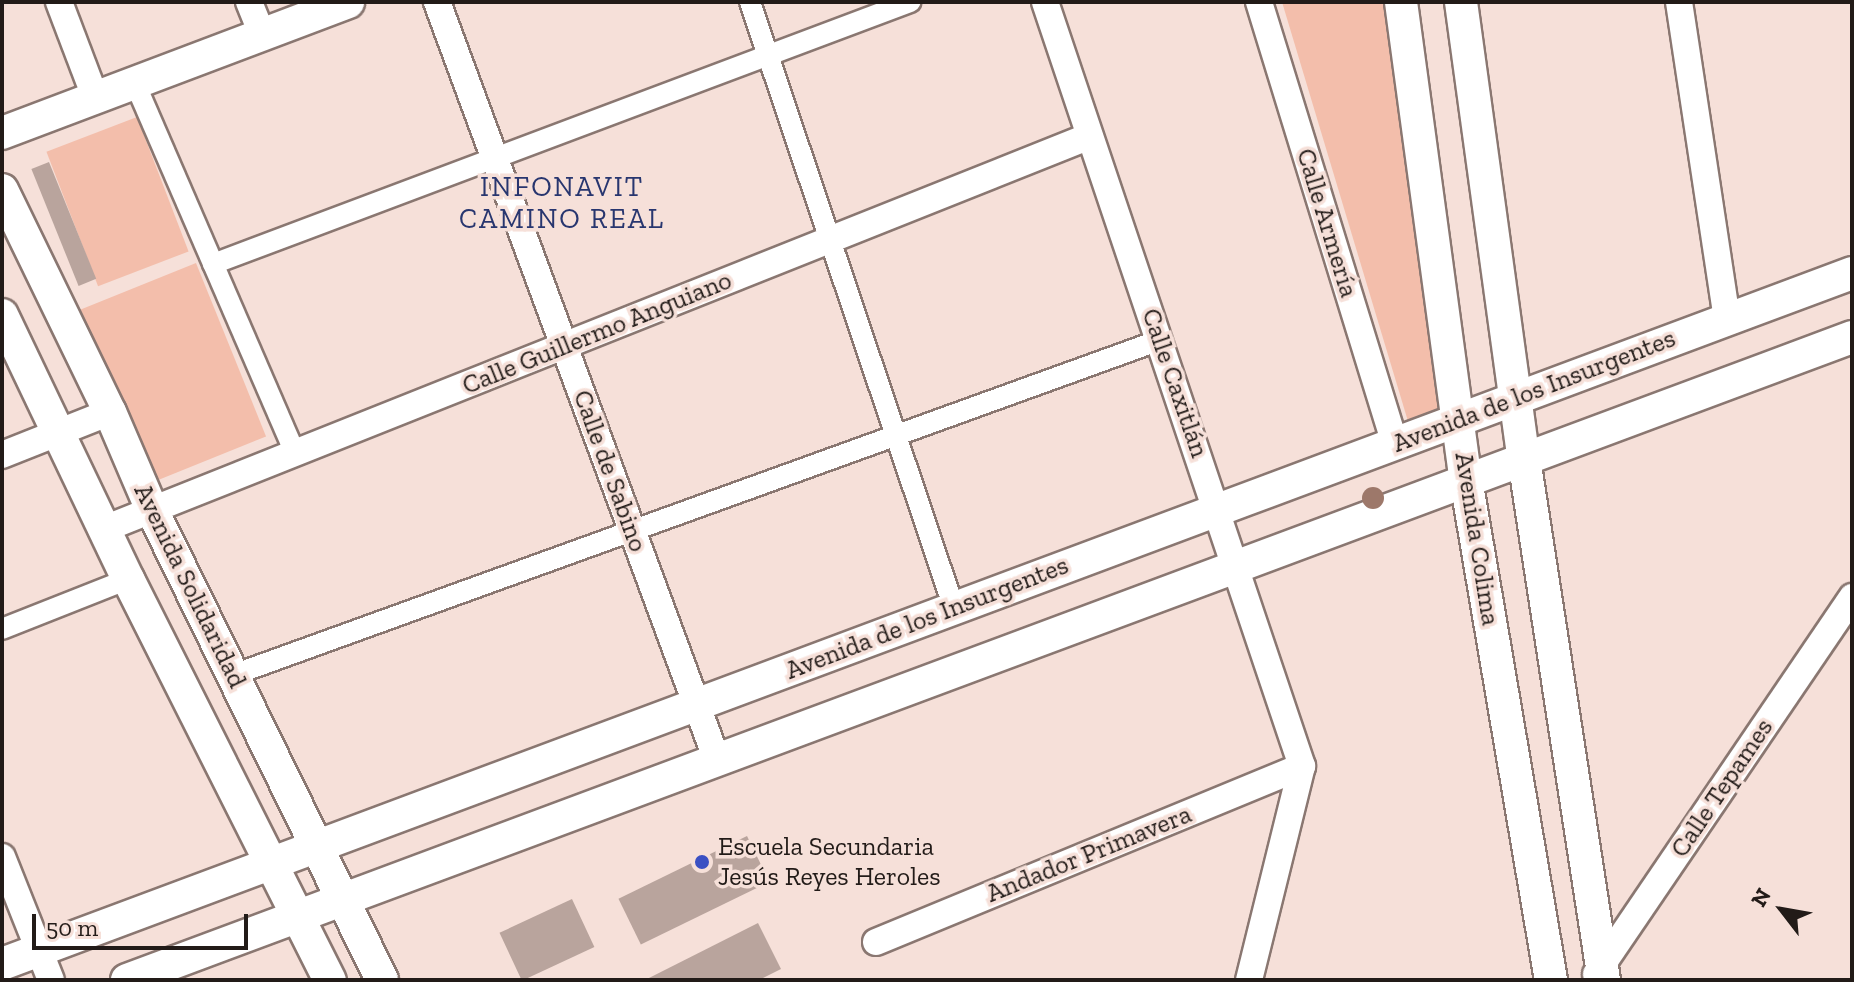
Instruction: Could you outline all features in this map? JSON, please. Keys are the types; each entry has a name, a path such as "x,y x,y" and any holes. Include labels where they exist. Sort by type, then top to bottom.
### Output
{"street":[{"path":"59,2 95,97"},
{"path":"249,2 262,34"},
{"path":"2,133 348,2"},
{"name":"Calle de Sabino","path":"437,2 717,760"},
{"path":"750,2 954,608"},
{"path":"213,264 910,2"},
{"name":"Calle Caxitlán","path":"1045,2 1237,565 1302,766"},
{"name":"Calle Armería","path":"1259,2 1395,443"},
{"name":"Avenida Colima","path":"1401,2 1466,480 1551,980"},
{"path":"1461,2 1599,975"},
{"path":"1679,2 1727,319"},
{"path":"134,81 295,453"},
{"name":"Calle Guillermo Anguiano","path":"104,529 1090,136"},
{"name":"Avenida Solidaridad","path":"2,190 110,412 152,510 382,980"},
{"name":"Avenida de los Insurgentes","path":"2,964 1852,273"},
{"name":"Avenida Solidaridad","path":"2,315 128,579 330,980"},
{"path":"127,980 1852,337"},
{"path":"233,675 1160,340"},
{"path":"2,455 110,412"},
{"path":"2,629 128,579"},
{"name":"Calle Tepames","path":"1599,975 1852,597"},
{"path":"1249,980 1302,766"},
{"name":"Andador Primavera","path":"876,942 1302,766"},
{"path":"2,857 51,980"}],"shaded area":[{"path":"1282,2 1388,2 1448,414 1410,428"},
{"path":"137,117 189,251 98,286 46,152"},
{"path":"196,263 266,436 143,486 73,313"}],"building":[{"path":"49,162 96,279 79,286 31,169"},
{"path":"747,836 769,882 641,945 618,899"},
{"path":"572,899 594,947 522,980 499,933"},
{"path":"758,923 781,969 759,980 645,980"}],"place":[{"name":"Escuela Secundaria Jesús Reyes Heroles","path":"702,862"}],"district":[{"name":"INFONAVIT CAMINO REAL","path":"562,203"}]}
